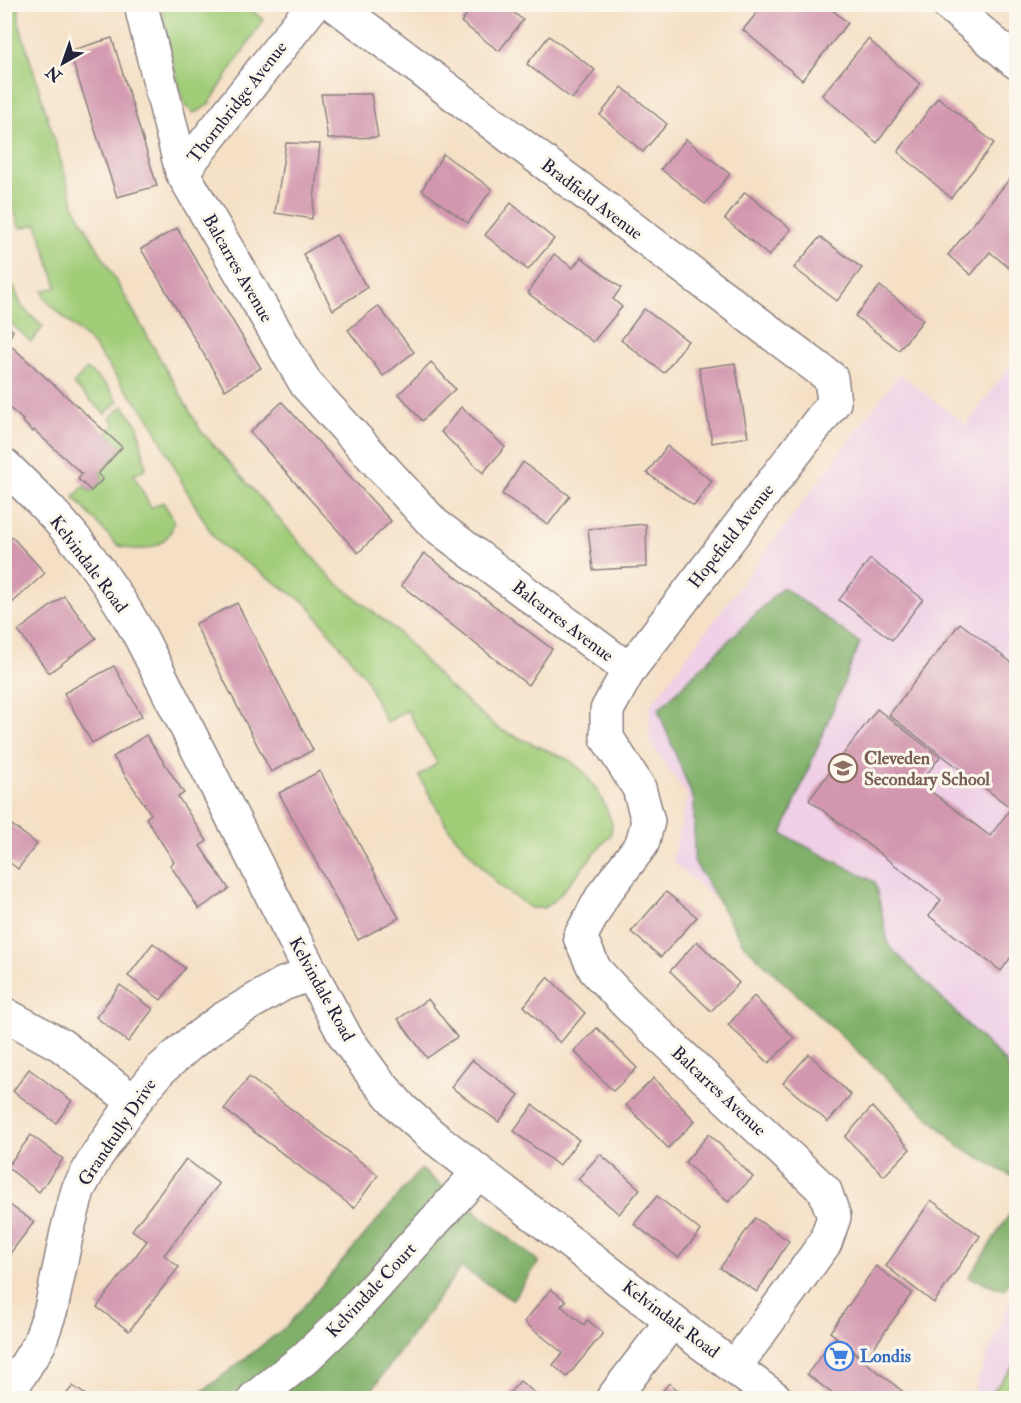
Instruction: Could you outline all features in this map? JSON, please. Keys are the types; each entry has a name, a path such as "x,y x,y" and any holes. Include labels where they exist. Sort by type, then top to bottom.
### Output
{"street":[{"name":"Balcarres Avenue","path":"142,4 182,172 306,384 434,524 628,670 608,710 607,738 639,788 648,821 642,844 603,895 580,937 595,970 627,1004 825,1191 834,1217 825,1243 735,1368"},
{"name":"Thornbridge Avenue","path":"182,172 314,4"},
{"name":"Bradfield Avenue","path":"334,4 831,378 834,402"},
{"path":"948,4 1017,62"},
{"name":"Hopefield Avenue","path":"628,670 834,402"},
{"name":"Kelvindale Road","path":"4,465 50,510 118,599 139,634 346,1038 376,1079 402,1109 431,1135 775,1398"},
{"name":"Grandtully Drive","path":"4,1397 39,1344 51,1309 78,1190 96,1157 134,1102 160,1070 223,1019 283,984 312,974"},
{"path":"4,1014 61,1045 134,1102"},
{"name":"Kelvindale Court","path":"255,1398 304,1359 346,1319 479,1172"},
{"path":"613,1398 672,1321"}],"shaded area":[{"name":"Cleveden Secondary School","path":"1016,358 1016,1163 672,861 688,796 649,741 650,706 899,374 966,425"},
{"path":"1016,1284 1016,1398 967,1398 973,1392"}],"green space":[{"path":"6,5 19,5 19,23 75,208 201,431 332,579 397,631 447,685 499,729 569,760 584,772 598,792 612,824 611,834 557,898 544,908 531,908 499,886 449,829 419,776 437,763 407,710 386,723 365,677 307,604 223,547 213,536 185,488 149,417 94,346 44,296 43,291 57,287 37,224 20,228 12,205 5,208 4,24"},
{"path":"162,5 253,5 255,13 263,20 209,104 193,113 184,104 173,63"},
{"path":"14,287 22,307 43,327 31,342 5,318 5,289"},
{"path":"87,369 107,386 118,401 105,414 73,384"},
{"path":"123,406 138,426 146,468 134,475 151,508 163,502 174,520 166,538 152,547 143,549 116,544 74,497 84,486 91,492 103,478 99,474 122,447 107,433 115,423 110,418"},
{"path":"783,587 860,643 782,834 875,882 889,946 1006,1063 1016,1092 1016,1179 959,1146 744,945 694,861 694,801 658,710"},
{"path":"421,1169 539,1262 512,1300 461,1267 366,1398 194,1398 287,1326"},
{"path":"1016,1204 1016,1270 1004,1290 969,1277"},
{"path":"1016,1363 1016,1398 987,1398"}],"building":[{"path":"474,4 503,4 523,20 499,51 461,22"},
{"path":"764,4 825,4 848,23 802,80 743,30"},
{"path":"549,36 595,70 572,99 527,64"},
{"path":"112,38 157,186 117,197 69,51"},
{"path":"868,39 920,84 877,143 822,95"},
{"path":"622,87 667,124 643,152 600,115"},
{"path":"321,94 371,94 378,137 328,139"},
{"path":"938,97 994,143 951,198 898,152"},
{"path":"686,139 730,174 705,204 661,169"},
{"path":"286,143 320,144 312,219 275,213"},
{"path":"443,154 492,189 468,223 422,190"},
{"path":"1016,171 1016,274 990,252 971,275 948,255"},
{"path":"745,192 791,229 769,256 725,219"},
{"path":"511,203 554,239 528,270 485,235"},
{"path":"177,228 261,368 225,390 141,249"},
{"path":"336,235 367,288 333,310 303,254"},
{"path":"820,237 862,268 837,301 794,268"},
{"path":"554,254 573,268 581,257 621,288 613,299 622,307 593,342 528,293"},
{"path":"880,286 923,320 899,350 855,316"},
{"path":"378,306 414,352 383,376 348,330"},
{"path":"644,309 688,341 664,373 621,340"},
{"path":"4,323 13,331 7,342 122,447 98,474 103,479 91,491 78,479 82,474 34,430 33,432 4,403"},
{"path":"431,362 455,389 422,421 399,394"},
{"path":"735,363 748,437 712,443 699,368"},
{"path":"282,402 391,521 358,553 250,432"},
{"path":"461,407 505,447 483,473 441,432"},
{"path":"667,446 712,481 694,506 647,473"},
{"path":"523,462 570,496 548,525 502,494"},
{"path":"646,524 647,567 593,570 588,529"},
{"path":"12,537 45,573 10,605 4,599 4,543"},
{"path":"424,553 552,649 528,685 401,585"},
{"path":"870,559 923,599 892,640 839,600"},
{"path":"64,596 96,638 49,673 18,631"},
{"path":"237,603 313,750 271,772 195,624"},
{"path":"960,623 1016,666 1016,950 1001,971 929,916 941,900 809,800 877,709 940,757 920,783 990,836 1011,808 889,715"},
{"path":"114,666 142,716 92,743 64,693"},
{"path":"146,735 184,793 178,797 207,841 200,846 229,889 199,909 170,865 174,862 146,818 151,814 113,757"},
{"path":"320,771 399,918 358,940 279,793"},
{"path":"4,819 37,844 18,869 4,858"},
{"path":"666,892 697,917 661,957 631,932"},
{"path":"697,941 739,983 711,1011 670,971"},
{"path":"153,943 185,968 161,1000 128,976"},
{"path":"548,977 585,1013 560,1043 524,1006"},
{"path":"120,985 153,1009 128,1042 96,1017"},
{"path":"754,996 794,1038 769,1063 728,1025"},
{"path":"428,999 457,1037 427,1058 398,1019"},
{"path":"597,1028 637,1068 613,1091 574,1051"},
{"path":"809,1054 851,1095 828,1122 783,1083"},
{"path":"472,1060 519,1095 499,1122 451,1087"},
{"path":"29,1069 72,1101 56,1123 13,1091"},
{"path":"249,1077 378,1175 354,1208 224,1109"},
{"path":"654,1078 695,1121 668,1148 626,1105"},
{"path":"533,1105 579,1140 559,1166 514,1131"},
{"path":"872,1107 910,1149 884,1176 845,1137"},
{"path":"709,1134 753,1177 728,1202 685,1162"},
{"path":"31,1135 63,1159 39,1192 7,1167"},
{"path":"600,1154 640,1189 619,1214 578,1179"},
{"path":"186,1159 219,1184 164,1255 179,1267 129,1331 97,1307 147,1241 132,1230"},
{"path":"657,1196 701,1231 678,1257 634,1224"},
{"path":"931,1200 980,1236 934,1303 886,1266"},
{"path":"4,1201 34,1222 9,1255 4,1251"},
{"path":"755,1218 789,1241 757,1292 720,1268"},
{"path":"876,1266 912,1293 865,1360 830,1332"},
{"path":"551,1289 566,1301 561,1306 584,1325 587,1320 603,1333 567,1377 553,1365 563,1353 524,1322"},
{"name":"Londis","path":"835,1338 911,1398 838,1398 807,1374"},
{"path":"520,1381 541,1398 505,1398"},
{"path":"669,1383 688,1398 657,1398"},
{"path":"73,1386 90,1398 63,1398"}],"place":[{"name":"Cleveden Secondary School","path":"843,768"},
{"name":"Londis","path":"839,1356"}]}
